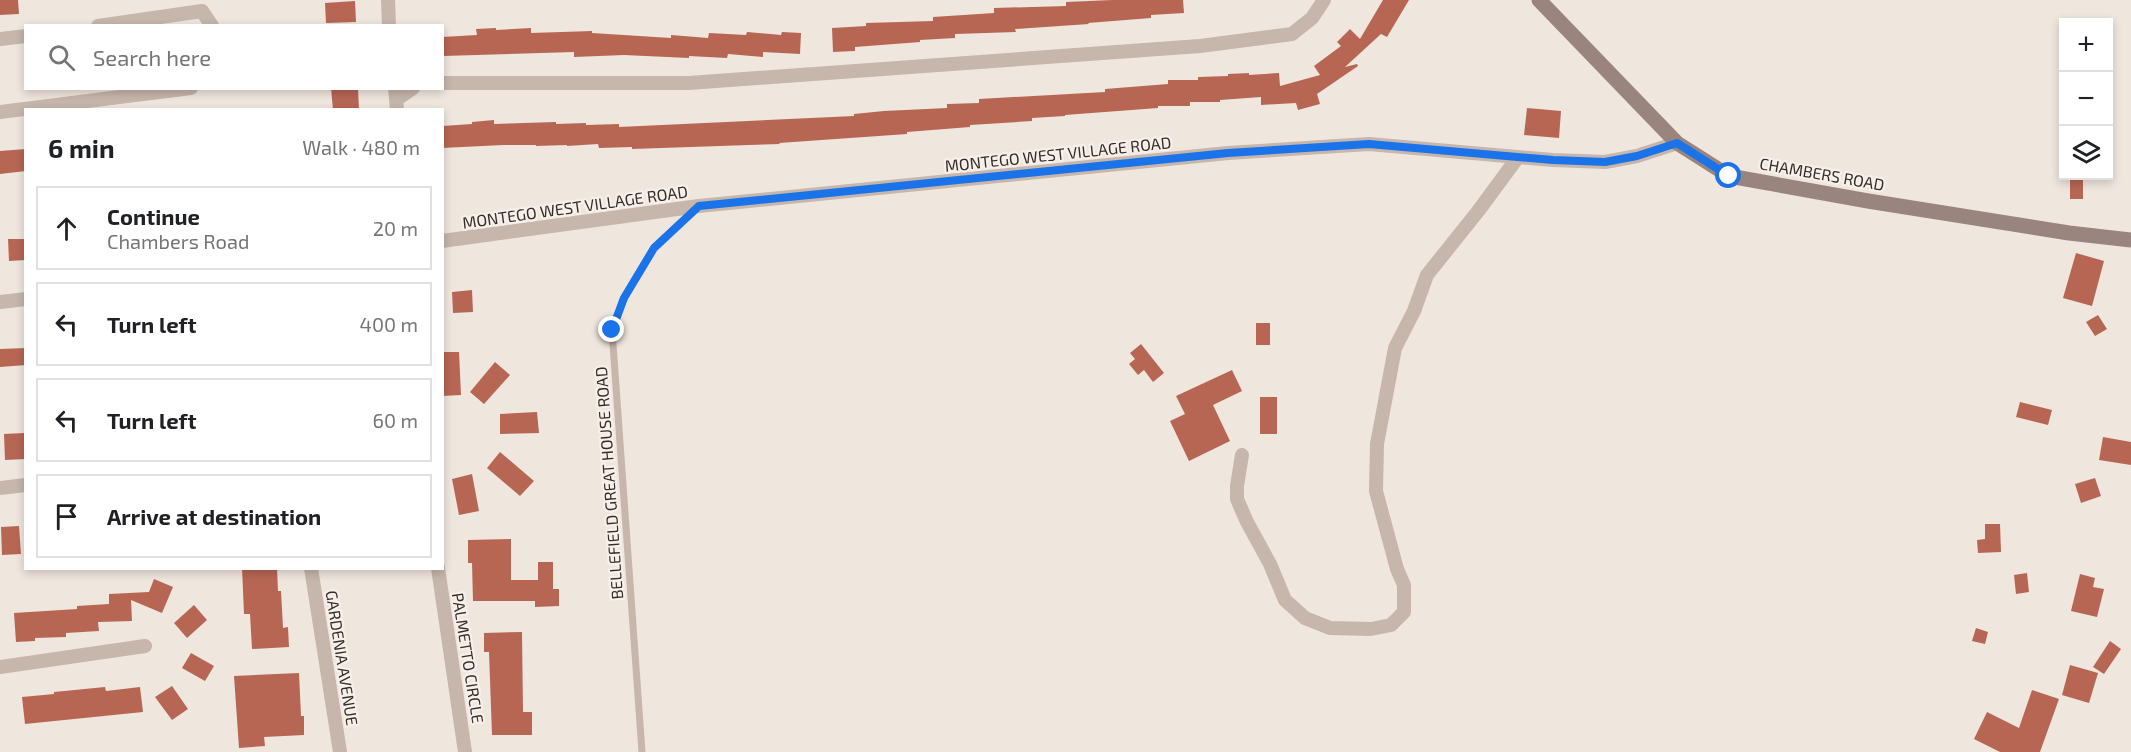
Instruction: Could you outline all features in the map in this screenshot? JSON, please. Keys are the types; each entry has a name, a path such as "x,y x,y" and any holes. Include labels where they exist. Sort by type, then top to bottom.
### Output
{"street":[{"path":"387,0 389,24"},
{"path":"444,83 690,83 1200,46 1292,34 1312,18 1324,0"},
{"name":"CHAMBERS ROAD","path":"1539,0 1677,143 1729,176 1868,201 2069,233 2131,240"},
{"path":"112,24 202,11 211,24"},
{"path":"0,39 24,36"},
{"path":"32,108 175,90"},
{"path":"396,99 409,90"},
{"path":"0,112 24,109"},
{"name":"MONTEGO WEST VILLAGE ROAD","path":"444,241 699,206 1228,153 1369,144 1605,162 1637,156 1677,143"},
{"path":"1242,455 1237,486 1238,499 1285,600 1305,618 1330,628 1371,629 1391,625 1404,612 1404,585 1397,569 1376,491 1377,444 1395,348 1414,311 1427,274 1518,157"},
{"path":"0,302 24,299"},
{"path":"0,488 24,485"},
{"name":"GARDENIA AVENUE","path":"312,570 340,752"},
{"name":"PALMETTO CIRCLE","path":"438,570 465,752"},
{"path":"0,667 146,646"}],"lane":[{"name":"BELLEFIELD GREAT HOUSE ROAD","path":"642,752 612,330 624,298 654,248 699,206"}],"building":[{"path":"0,0 18,0 19,14 0,15"},
{"path":"1183,0 1184,13 1151,15 1151,18 1089,24 1015,29 1016,32 955,34 955,38 855,47 855,51 833,52 832,28 866,26 866,23 933,21 933,17 994,13 994,8 1066,6 1066,2"},
{"path":"1383,0 1409,0 1387,37 1381,34 1345,67 1357,64 1358,66 1317,94 1320,104 1298,110 1296,103 1261,105 1261,97 1220,100 1220,102 1190,102 1190,106 1158,106 1158,108 1032,118 1032,121 970,125 970,127 907,132 907,134 780,144 632,149 632,147 599,148 598,144 444,148 444,126 494,120 494,124 556,122 556,124 586,123 586,125 619,124 619,127 854,116 854,114 884,111 947,108 947,104 979,103 979,99 1105,92 1105,89 1168,84 1168,80 1198,80 1198,77 1249,73 1249,75 1279,73 1280,86 1320,75 1314,66 1341,46 1337,42 1350,29 1360,39"},
{"path":"355,1 356,22 326,23 325,3"},
{"path":"531,28 531,33 592,31 592,33 671,38 671,35 708,38 709,33 746,35 747,32 781,35 782,32 801,33 800,54 763,52 763,57 728,54 727,58 624,55 574,57 574,52 444,56 444,37 477,35 476,29"},
{"path":"331,90 358,90 359,108 333,108"},
{"path":"1527,108 1561,111 1559,138 1524,135"},
{"path":"24,149 24,171 0,174 0,151"},
{"path":"2070,180 2083,180 2083,199 2070,199"},
{"path":"8,239 24,239 24,260 9,261"},
{"path":"2076,253 2104,261 2092,306 2063,298"},
{"path":"472,290 473,312 453,313 452,292"},
{"path":"2098,315 2107,329 2095,336 2086,322"},
{"path":"1256,323 1270,323 1270,345 1256,345"},
{"path":"1141,344 1164,373 1153,382 1144,370 1138,375 1129,364 1135,359 1130,353"},
{"path":"24,348 24,365 0,367 0,349"},
{"path":"444,352 459,352 461,395 444,396"},
{"path":"495,362 510,375 484,404 470,392"},
{"path":"1232,370 1242,391 1213,405 1230,441 1189,461 1170,421 1185,414 1176,396"},
{"path":"1260,397 1277,397 1277,434 1260,434"},
{"path":"2020,402 2052,410 2048,425 2016,417"},
{"path":"537,412 539,433 500,434 500,414"},
{"path":"24,433 24,459 5,460 4,434"},
{"path":"2103,437 2131,442 2131,465 2099,460"},
{"path":"500,452 534,481 520,496 487,468"},
{"path":"472,474 479,511 459,515 452,479"},
{"path":"2095,478 2101,496 2081,503 2075,484"},
{"path":"1985,524 2000,524 2001,552 1978,553 1977,540 1985,539"},
{"path":"19,526 21,554 2,555 1,527"},
{"path":"511,539 511,580 538,580 538,562 553,562 553,589 559,589 559,606 535,607 535,601 473,601 472,563 468,563 468,540"},
{"path":"242,570 277,570 283,628 288,627 289,647 252,649 250,614 244,614"},
{"path":"2027,573 2029,592 2016,594 2014,575"},
{"path":"2080,574 2095,578 2093,587 2104,589 2097,617 2071,611"},
{"path":"154,579 173,587 162,613 131,600 132,621 98,622 99,631 66,633 66,637 35,638 35,641 16,642 14,613 77,609 77,606 109,604 109,594 149,592"},
{"path":"194,605 207,620 187,638 174,623"},
{"path":"1976,628 1988,632 1985,644 1972,641"},
{"path":"522,632 523,712 532,712 532,735 492,735 489,652 484,652 484,633"},
{"path":"2110,641 2121,649 2104,674 2093,667"},
{"path":"191,653 214,666 205,681 182,668"},
{"path":"2070,665 2098,673 2089,703 2062,695"},
{"path":"299,673 304,735 264,737 265,746 239,748 234,676"},
{"path":"172,686 188,709 172,720 155,697"},
{"path":"105,687 106,691 140,687 143,712 25,724 22,697"},
{"path":"2032,690 2059,699 2040,752 2000,752 1974,739 1987,712 2019,728"}],"route":[{"path":"612,330 624,298 654,248 699,206 1228,153 1369,144 1553,160 1605,162 1637,156 1677,143 1729,176"}]}
